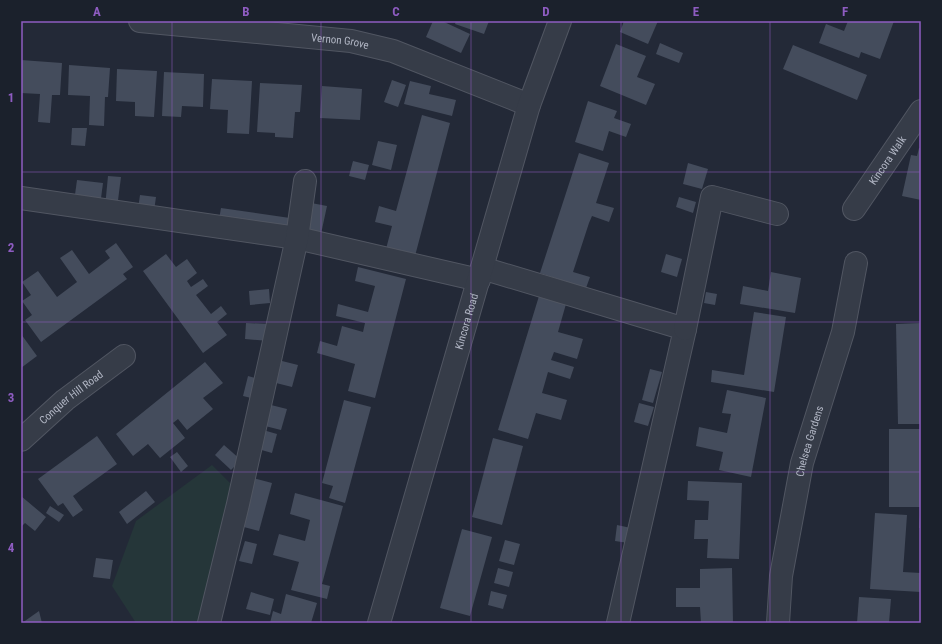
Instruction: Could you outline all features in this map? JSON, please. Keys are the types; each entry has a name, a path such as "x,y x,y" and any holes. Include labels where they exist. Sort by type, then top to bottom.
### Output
{"street":[{"name":"Vernon Grove","path":"140,21 344,40 374,45 393,51 529,105"},
{"name":"Kincora Road","path":"379,623 529,105 560,21"},
{"name":"Kincora Walk","path":"854,209 921,111"},
{"path":"209,623 238,504 297,238 305,181"},
{"path":"618,623 685,329 712,197 777,214"},
{"path":"21,198 297,238 480,274 685,329"},
{"name":"Chelsea Gardens","path":"778,623 781,576 802,463 843,332 856,263"},
{"name":"Conquer Hill Road","path":"21,440 65,400 124,356"}],"shaded area":[{"path":"212,465 234,487 202,623 136,623 112,586 136,521"}],"building":[{"path":"433,21 442,21 470,34 461,53 426,37"},
{"path":"456,21 489,21 484,34 455,24"},
{"path":"624,21 658,21 648,44 620,32"},
{"path":"848,21 894,21 880,59 861,52 859,58 819,43 826,24 844,31"},
{"path":"660,43 683,53 679,63 656,54"},
{"path":"616,44 646,56 637,77 655,84 646,105 600,86"},
{"path":"793,45 867,75 857,100 783,69"},
{"path":"21,60 62,63 60,95 52,95 50,123 38,122 40,94 21,93"},
{"path":"69,65 110,68 108,97 105,97 104,126 89,125 90,96 68,95"},
{"path":"117,69 157,71 154,117 135,116 135,102 116,101"},
{"path":"164,72 204,74 203,107 182,106 181,117 162,116"},
{"path":"212,79 252,81 249,134 227,133 228,110 210,109"},
{"path":"392,80 406,85 398,107 384,102"},
{"path":"410,81 431,86 429,94 456,100 452,116 404,104"},
{"path":"260,83 302,85 300,112 295,112 293,138 275,137 275,133 257,132"},
{"path":"322,86 362,89 360,120 320,118"},
{"path":"588,101 617,111 614,118 631,124 626,137 609,131 603,151 575,142"},
{"path":"422,115 450,123 415,256 386,249 392,226 375,222 379,206 396,211"},
{"path":"72,128 87,128 85,146 71,145"},
{"path":"378,141 397,145 391,170 372,165"},
{"path":"919,148 921,148 921,200 902,196 911,155 917,156"},
{"path":"579,153 609,163 596,203 614,208 609,222 592,216 589,223 573,272 590,277 586,288 540,273"},
{"path":"353,161 369,165 365,180 349,176"},
{"path":"688,163 708,169 702,189 683,184"},
{"path":"108,176 121,177 117,208 105,207"},
{"path":"77,180 103,183 100,206 74,202"},
{"path":"140,195 156,197 154,211 138,209"},
{"path":"679,197 696,202 693,213 676,207"},
{"path":"306,202 327,206 321,234 301,230"},
{"path":"221,208 290,218 287,235 218,225"},
{"path":"116,243 133,267 123,274 127,279 41,342 25,320 32,315 22,301 31,295 22,282 38,271 57,297 77,282 60,258 72,250 89,274 110,258 105,251"},
{"path":"166,254 176,267 187,259 197,273 187,281 191,287 203,279 208,286 196,295 211,314 221,306 227,314 217,322 227,335 203,353 143,271"},
{"path":"666,254 682,259 677,277 661,272"},
{"path":"358,267 406,279 375,398 348,391 355,364 317,353 320,341 337,346 342,326 363,332 365,323 336,316 338,304 368,312 375,286 355,281"},
{"path":"771,272 801,278 795,313 740,304 743,286 768,291"},
{"path":"269,289 270,303 250,305 249,291"},
{"path":"706,292 717,294 715,305 704,303"},
{"path":"539,296 566,304 558,332 583,339 577,359 554,352 551,360 574,367 570,379 548,372 542,393 567,400 561,420 536,413 528,439 498,430"},
{"path":"754,312 786,317 774,392 711,382 712,370 744,375"},
{"path":"246,323 272,324 269,341 245,339"},
{"path":"921,323 921,424 898,424 896,324"},
{"path":"21,334 37,356 21,368"},
{"path":"278,360 298,365 292,387 272,382"},
{"path":"205,362 223,383 203,398 213,409 187,430 178,419 173,423 185,438 160,458 148,444 133,456 116,434"},
{"path":"650,369 662,372 653,403 642,400"},
{"path":"248,376 259,379 255,399 243,396"},
{"path":"727,390 766,398 751,477 719,470 723,452 696,446 699,427 727,433 731,414 722,413"},
{"path":"344,400 371,407 345,503 329,498 333,486 322,483"},
{"path":"639,403 654,407 648,426 634,422"},
{"path":"267,404 287,409 281,430 261,425"},
{"path":"889,429 921,429 921,507 889,507"},
{"path":"263,430 277,434 272,453 258,449"},
{"path":"97,436 117,464 73,496 83,510 73,517 63,503 58,506 38,479"},
{"path":"493,438 523,446 502,525 472,517"},
{"path":"224,445 241,460 231,470 215,455"},
{"path":"177,452 188,466 181,472 170,457"},
{"path":"253,478 272,483 259,531 240,526"},
{"path":"688,481 742,483 739,559 707,558 708,539 694,539 695,520 708,520 709,501 687,500"},
{"path":"146,491 155,502 127,524 119,512"},
{"path":"295,493 343,506 322,584 330,586 327,599 291,590 299,562 273,555 279,534 305,541 310,520 290,514"},
{"path":"21,496 46,517 35,531 25,523 21,527"},
{"path":"50,506 64,515 59,522 46,513"},
{"path":"875,513 907,515 903,572 921,573 921,592 870,589"},
{"path":"920,515 921,528 919,528"},
{"path":"617,525 631,528 628,543 615,541"},
{"path":"462,529 492,537 470,616 440,608"},
{"path":"505,540 520,544 514,565 499,561"},
{"path":"245,541 257,544 252,564 239,561"},
{"path":"96,558 113,560 110,579 93,577"},
{"path":"498,568 513,572 509,587 494,583"},
{"path":"732,568 733,623 701,623 700,607 676,607 676,588 700,588 700,569"},
{"path":"491,591 507,595 503,609 488,605"},
{"path":"251,592 274,599 270,615 246,609"},
{"path":"286,594 317,603 311,623 270,623 273,611 281,614"},
{"path":"859,597 891,599 889,623 857,623"},
{"path":"39,611 42,623 22,623"}]}
